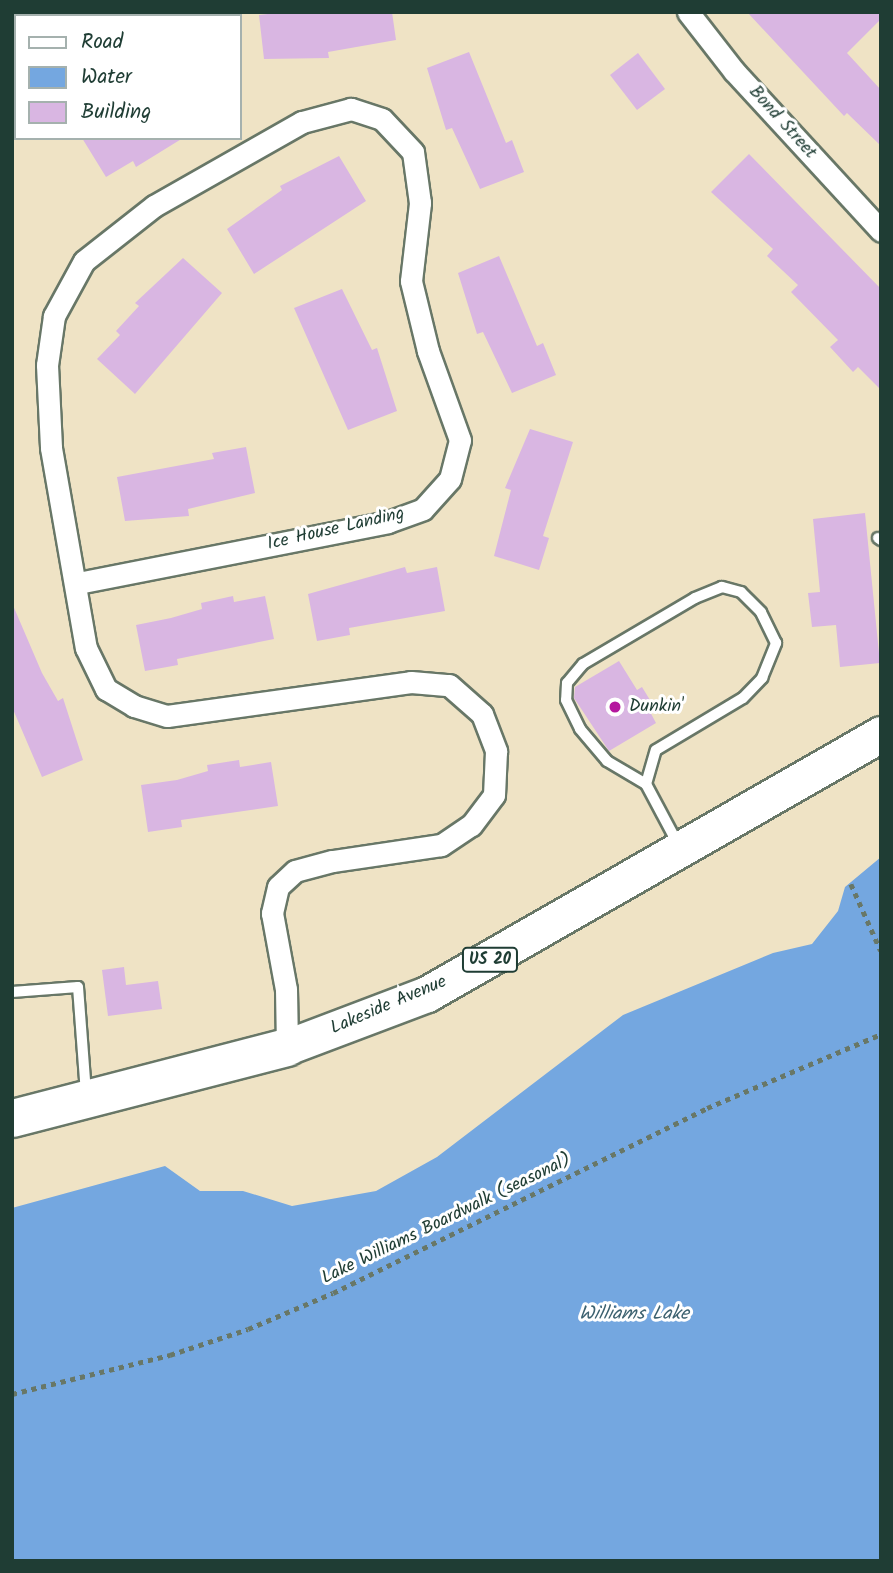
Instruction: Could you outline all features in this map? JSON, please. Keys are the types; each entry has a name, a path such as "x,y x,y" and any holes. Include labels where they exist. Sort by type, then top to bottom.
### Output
{"highway":[{"name":"Lakeside Avenue","path":"12,1118 287,1047"}],"main road":[{"name":"Lakeside Avenue","path":"287,1047 427,994 881,734"}],"street":[{"name":"Bond Street","path":"688,12 734,71 881,231"},
{"name":"Ice House Landing","path":"78,583 388,522 423,509 450,480 460,440 428,351 411,281 420,203 413,152 382,119 351,109 302,122 154,206 84,261 54,316 47,365 51,449 78,583 86,648 106,689 134,706 167,716 411,682 449,685 482,714 496,751 494,795 471,825 441,845 332,861 295,871 278,887 272,913 286,989 287,1047"}],"lane":[{"path":"646,784 656,750 743,698 762,678 776,643 761,612 740,592 722,587 695,598 583,664 567,684 566,700 580,729 607,761 646,784 681,848"},
{"path":"12,992 78,988 87,1100"}],"path":[{"path":"851,884 881,951"},
{"name":"Lake Williams Boardwalk (seasonal)","path":"12,1394 170,1355 248,1329 333,1293 706,1108 881,1034"}],"green space":[{"path":"12,12 204,12 14,14 12,134"}],"water":[{"name":"Williams Lake","path":"881,857 881,1561 12,1561 12,1208 165,1166 200,1191 243,1191 292,1206 376,1191 437,1157 623,1015 773,953 812,944 838,911 845,887"}],"building":[{"path":"285,12 392,12 396,40 328,52 329,58 264,59 259,15"},
{"path":"747,12 881,12 881,19 847,53 881,90 881,146 847,113 844,116"},
{"path":"469,52 506,143 512,140 524,172 480,189 452,128 446,130 427,68"},
{"path":"638,53 665,89 637,110 610,75"},
{"path":"83,140 180,140 136,167 133,161 106,177"},
{"path":"749,154 881,289 881,390 858,367 853,372 830,347 838,340 791,292 798,285 767,256 773,249 711,192"},
{"path":"339,156 366,201 254,274 227,229 282,190 280,186"},
{"path":"499,256 537,346 543,343 556,375 512,393 483,332 477,334 458,273"},
{"path":"183,258 222,293 135,394 97,359 120,335 116,331 139,306 135,303"},
{"path":"342,289 372,350 377,348 397,411 348,430 294,308"},
{"path":"530,429 573,442 543,536 549,538 539,570 494,556 511,490 505,488"},
{"path":"246,447 255,493 188,509 189,516 125,521 117,477 214,459 212,453"},
{"path":"865,513 880,663 840,667 836,625 812,627 808,593 820,592 813,519"},
{"path":"405,567 407,573 437,567 445,611 349,628 350,635 317,641 308,594"},
{"path":"233,596 234,602 265,596 274,639 177,659 178,665 145,671 136,625 202,609 201,603"},
{"path":"12,603 42,673 58,701 63,698 83,760 42,777 12,707"},
{"name":"Dunkin'","path":"619,661 637,690 642,687 653,705 648,708 656,723 609,751 574,698 575,687"},
{"path":"239,760 240,767 271,762 278,806 181,820 182,827 148,832 141,785 177,780 208,771 207,765"},
{"path":"124,967 126,985 158,981 162,1009 108,1016 102,970"}],"place":[{"name":"Dunkin'","path":"615,707"}]}
